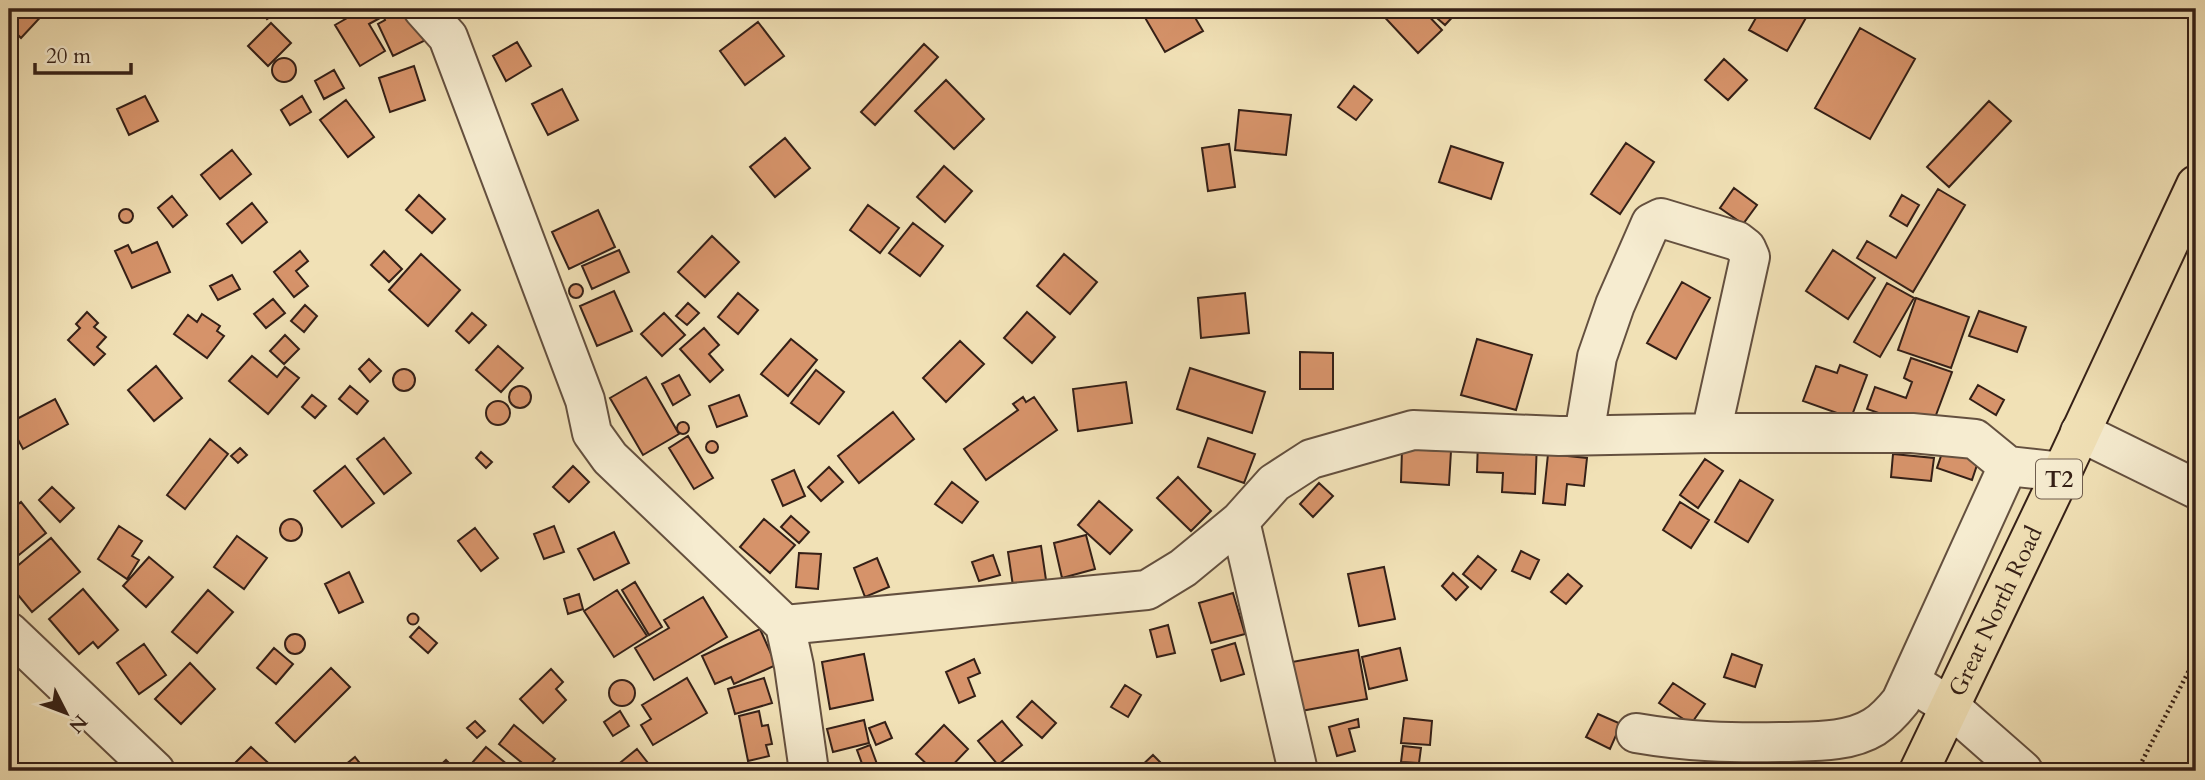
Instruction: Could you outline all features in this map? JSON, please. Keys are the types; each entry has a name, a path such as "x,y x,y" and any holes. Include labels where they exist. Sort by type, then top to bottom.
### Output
{"highway":[{"name":"Great North Road","path":"1919,771 2196,185"}],"street":[{"path":"423,9 448,37 585,400 592,433 610,458 785,625 794,666 809,771"},
{"path":"1584,435 1597,357 1605,330 1651,223 1661,218 1737,241 1746,248 1750,257 1711,433"},
{"path":"785,625 1147,590 1183,568 1240,521 1274,483 1311,459 1413,430 1584,435 1912,433 1975,439 2008,466 2062,472"},
{"path":"2080,432 2196,489"},
{"path":"1636,733 1720,743 1819,741 1849,736 1872,728 1901,701 2008,466"},
{"path":"1240,521 1298,771"},
{"path":"9,632 155,771"},
{"path":"1909,681 1949,706 2023,771"}],"path":[{"path":"2137,771 2196,657"}],"building":[{"path":"9,9 48,9 21,38 9,26"},
{"path":"261,9 282,9 267,19"},
{"path":"363,9 375,9 380,18 369,24 385,51 360,66 335,25"},
{"path":"380,9 405,9 430,38 393,56 378,24 385,20"},
{"path":"1140,9 1190,9 1203,31 1165,52"},
{"path":"1377,9 1422,9 1442,30 1418,53"},
{"path":"1433,9 1460,9 1445,25 1430,12"},
{"path":"1761,9 1811,9 1787,51 1749,30"},
{"path":"758,22 784,56 745,85 720,51"},
{"path":"271,23 291,43 268,66 248,46"},
{"path":"1860,28 1915,59 1870,139 1815,108"},
{"path":"517,42 531,66 506,81 493,56"},
{"path":"924,44 938,57 875,125 861,112"},
{"path":"284,58 292,62 296,70 292,78 284,82 276,78 272,70 276,62"},
{"path":"1724,59 1747,80 1728,100 1705,80"},
{"path":"414,66 425,100 390,112 379,78"},
{"path":"334,70 344,88 324,99 315,81"},
{"path":"946,80 984,119 954,149 915,111"},
{"path":"1354,86 1372,100 1356,120 1338,107"},
{"path":"562,89 578,120 548,135 532,104"},
{"path":"145,96 158,121 129,135 117,109"},
{"path":"302,96 311,112 290,125 281,110"},
{"path":"346,100 374,137 348,157 320,120"},
{"path":"1989,101 2011,121 1949,187 1927,167"},
{"path":"1239,110 1291,115 1286,155 1235,150"},
{"path":"785,138 810,168 775,197 750,167"},
{"path":"1626,143 1654,162 1620,214 1591,194"},
{"path":"1229,144 1235,187 1208,191 1202,148"},
{"path":"1451,146 1503,163 1491,199 1439,182"},
{"path":"232,150 251,174 220,199 201,175"},
{"path":"944,166 972,191 945,222 917,197"},
{"path":"1734,188 1757,205 1743,224 1720,208"},
{"path":"1938,189 1965,205 1913,292 1857,258 1867,241 1896,258"},
{"path":"419,195 445,219 432,233 406,210"},
{"path":"1902,195 1919,205 1907,226 1890,216"},
{"path":"172,196 187,215 173,227 158,208"},
{"path":"252,203 267,222 242,243 227,224"},
{"path":"868,205 899,228 880,253 850,230"},
{"path":"126,209 131,211 131,221 126,223 121,221 119,216 121,211"},
{"path":"598,210 615,247 569,269 552,232"},
{"path":"913,223 943,246 920,276 889,253"},
{"path":"712,236 739,262 705,297 678,272"},
{"path":"157,242 170,272 132,288 115,251 128,245 132,253"},
{"path":"619,250 629,272 592,289 582,266"},
{"path":"1833,250 1875,278 1848,319 1806,291"},
{"path":"300,251 308,261 296,271 308,286 294,297 274,272"},
{"path":"384,251 402,269 389,282 371,265"},
{"path":"421,254 460,290 428,326 389,290"},
{"path":"1064,254 1097,282 1070,314 1037,286"},
{"path":"232,275 240,289 218,300 210,286"},
{"path":"1682,282 1710,298 1676,359 1647,343"},
{"path":"1887,283 1914,298 1880,357 1854,342"},
{"path":"576,284 581,286 581,296 576,298 571,296 569,291 571,286"},
{"path":"614,291 632,331 597,346 580,306"},
{"path":"738,293 758,310 738,334 718,317"},
{"path":"1245,293 1249,333 1201,338 1198,298"},
{"path":"1916,298 1969,317 1951,368 1898,350"},
{"path":"273,299 285,313 266,328 254,314"},
{"path":"688,303 699,313 687,325 676,316"},
{"path":"305,305 317,316 304,332 291,321"},
{"path":"1979,311 2026,327 2017,352 1969,336"},
{"path":"87,312 98,323 94,327 106,337 97,347 105,354 94,365 68,340 80,328 76,324"},
{"path":"1027,312 1055,337 1032,363 1004,338"},
{"path":"472,313 486,325 469,343 456,331"},
{"path":"664,313 685,335 662,356 641,334"},
{"path":"202,314 220,326 217,331 224,336 207,358 174,334 188,315 197,322"},
{"path":"704,328 719,345 709,354 723,370 710,382 680,349"},
{"path":"285,335 299,349 284,364 270,351"},
{"path":"791,339 817,360 788,396 761,374"},
{"path":"1477,339 1532,355 1516,410 1461,395"},
{"path":"960,341 984,364 946,402 923,378"},
{"path":"498,346 523,368 501,392 476,370"},
{"path":"1300,352 1333,353 1333,389 1300,389"},
{"path":"252,356 277,377 285,367 299,378 268,414 229,381"},
{"path":"1911,358 1952,372 1930,431 1867,409 1875,387 1906,398 1912,382 1904,378"},
{"path":"369,359 381,371 370,382 359,369"},
{"path":"1840,365 1867,375 1851,418 1803,401 1816,366 1837,373"},
{"path":"156,366 182,398 154,421 128,390"},
{"path":"1190,368 1265,392 1252,433 1177,409"},
{"path":"404,369 412,372 415,380 412,388 404,391 396,388 393,380 396,372"},
{"path":"816,370 844,392 819,424 791,403"},
{"path":"679,375 690,395 673,405 662,384"},
{"path":"646,377 679,434 643,455 610,398"},
{"path":"1126,382 1132,423 1078,431 1073,389"},
{"path":"1978,385 2004,400 1996,415 1970,399"},
{"path":"350,386 368,401 357,414 339,399"},
{"path":"520,386 528,389 531,397 528,405 520,408 512,405 509,397 512,389"},
{"path":"312,395 326,406 315,418 302,407"},
{"path":"739,395 747,416 717,427 709,406"},
{"path":"1023,397 1026,402 1034,397 1057,430 986,480 964,449 1018,410 1013,404"},
{"path":"55,399 68,424 23,449 9,423"},
{"path":"498,401 507,404 510,413 507,422 498,425 489,422 486,413 489,404"},
{"path":"893,412 914,439 859,483 838,456"},
{"path":"683,422 689,428 683,434 677,428"},
{"path":"688,436 713,478 694,489 669,448"},
{"path":"384,438 411,473 384,494 357,459"},
{"path":"1208,438 1255,454 1244,483 1198,467"},
{"path":"210,439 228,454 185,509 167,495"},
{"path":"1478,440 1537,442 1535,494 1502,492 1503,473 1477,472"},
{"path":"712,441 718,447 712,453 706,447"},
{"path":"1944,447 1979,459 1972,480 1937,468"},
{"path":"240,448 247,455 238,463 231,456"},
{"path":"1402,449 1451,451 1449,485 1401,482"},
{"path":"481,452 492,462 486,468 476,458"},
{"path":"1548,454 1587,458 1584,486 1567,484 1565,505 1543,503"},
{"path":"1893,454 1934,458 1931,481 1891,477"},
{"path":"1705,459 1723,471 1698,508 1680,495"},
{"path":"345,466 374,503 342,527 314,491"},
{"path":"573,466 589,482 569,502 553,487"},
{"path":"829,467 843,482 821,501 808,487"},
{"path":"794,470 805,496 783,506 772,480"},
{"path":"1178,477 1211,511 1191,531 1157,498"},
{"path":"1740,480 1773,500 1748,542 1715,522"},
{"path":"952,482 978,502 962,523 935,504"},
{"path":"1319,483 1333,496 1313,517 1300,504"},
{"path":"52,487 74,508 60,522 39,500"},
{"path":"1099,501 1132,530 1110,554 1078,525"},
{"path":"21,502 46,533 9,563 9,511"},
{"path":"1680,502 1709,520 1691,548 1663,530"},
{"path":"791,516 809,532 799,543 781,527"},
{"path":"291,519 301,526 302,530 295,540 291,541 281,534 280,530 287,520"},
{"path":"764,519 795,545 770,573 740,547"},
{"path":"119,526 142,541 132,556 139,560 127,579 98,559"},
{"path":"554,526 564,552 544,559 534,534"},
{"path":"475,528 498,558 481,571 458,541"},
{"path":"614,532 629,563 594,580 578,549"},
{"path":"1086,535 1095,569 1062,578 1054,543"},
{"path":"237,536 267,558 244,589 214,567"},
{"path":"51,538 80,572 32,612 9,584 9,573"},
{"path":"1041,546 1046,580 1013,586 1008,552"},
{"path":"1521,551 1539,560 1530,579 1512,571"},
{"path":"799,553 821,554 818,589 796,587"},
{"path":"993,555 1000,575 979,581 972,562"},
{"path":"1478,556 1496,570 1481,589 1463,574"},
{"path":"149,557 173,577 146,607 123,586"},
{"path":"877,558 889,587 865,597 854,568"},
{"path":"1384,567 1395,619 1359,626 1348,574"},
{"path":"349,572 363,602 339,613 325,584"},
{"path":"1453,573 1468,587 1456,600 1442,586"},
{"path":"1568,574 1582,586 1566,604 1551,592"},
{"path":"635,582 662,627 649,635 622,590"},
{"path":"83,589 118,630 98,648 93,642 79,654 49,619"},
{"path":"208,590 233,612 197,653 172,632"},
{"path":"617,590 647,636 614,657 584,611"},
{"path":"1233,593 1245,634 1211,643 1199,603"},
{"path":"579,594 583,609 568,614 564,599"},
{"path":"703,597 727,637 654,680 635,648 669,628 664,620"},
{"path":"413,614 417,615 417,623 413,624 409,623 408,619 409,615"},
{"path":"1168,625 1175,653 1157,657 1150,630"},
{"path":"419,627 437,643 428,653 410,637"},
{"path":"760,629 776,665 734,684 731,677 715,684 702,656"},
{"path":"295,634 302,637 305,644 302,651 295,654 288,651 285,644 288,637"},
{"path":"1235,643 1244,674 1221,681 1212,650"},
{"path":"144,644 166,675 139,694 117,663"},
{"path":"274,648 293,664 276,684 257,668"},
{"path":"1400,648 1407,680 1369,689 1362,657"},
{"path":"1358,650 1367,699 1301,711 1292,662"},
{"path":"864,654 873,700 830,709 822,662"},
{"path":"1732,654 1762,665 1755,687 1724,677"},
{"path":"974,659 980,673 968,678 975,696 959,703 946,672"},
{"path":"190,663 215,689 181,724 155,699"},
{"path":"331,668 350,687 295,742 276,723"},
{"path":"551,669 563,682 556,689 566,700 543,723 520,699"},
{"path":"687,678 707,713 653,745 641,725 651,719 642,705"},
{"path":"764,678 772,703 735,714 728,689"},
{"path":"622,680 631,684 635,693 631,702 622,706 613,702 609,693 613,684"},
{"path":"1673,683 1705,704 1691,724 1659,703"},
{"path":"1125,685 1141,695 1128,717 1111,707"},
{"path":"1032,701 1056,723 1042,738 1017,717"},
{"path":"620,711 629,726 613,736 604,722"},
{"path":"759,711 762,726 768,725 772,744 766,745 769,756 748,761 739,716"},
{"path":"1598,714 1621,724 1610,749 1586,737"},
{"path":"1404,718 1432,721 1430,745 1401,743"},
{"path":"1358,719 1359,727 1349,729 1355,751 1337,756 1329,727"},
{"path":"864,720 869,743 833,752 827,729"},
{"path":"475,721 485,731 477,738 467,728"},
{"path":"1002,721 1022,745 998,765 978,741"},
{"path":"885,722 892,738 876,745 869,728"},
{"path":"514,725 555,759 545,771 532,771 499,744"},
{"path":"944,725 968,749 947,771 934,771 916,754"},
{"path":"870,745 877,764 864,769 857,750"},
{"path":"1403,746 1421,748 1419,763 1401,762"},
{"path":"251,747 277,771 227,771"},
{"path":"486,747 508,765 503,771 465,771"},
{"path":"637,749 652,768 648,771 610,771"},
{"path":"1153,755 1169,771 1138,769"},
{"path":"1758,756 1788,768 1787,771 1752,771"},
{"path":"355,757 366,771 341,771 340,769"},
{"path":"446,760 457,771 434,771"},
{"path":"907,764 915,771 900,771"},
{"path":"1419,764 1420,771 1400,771 1399,768"},
{"path":"777,765 778,771 760,771 759,766"},
{"path":"887,765 890,771 873,771"},
{"path":"1677,765 1704,765 1704,771 1677,771"}]}
